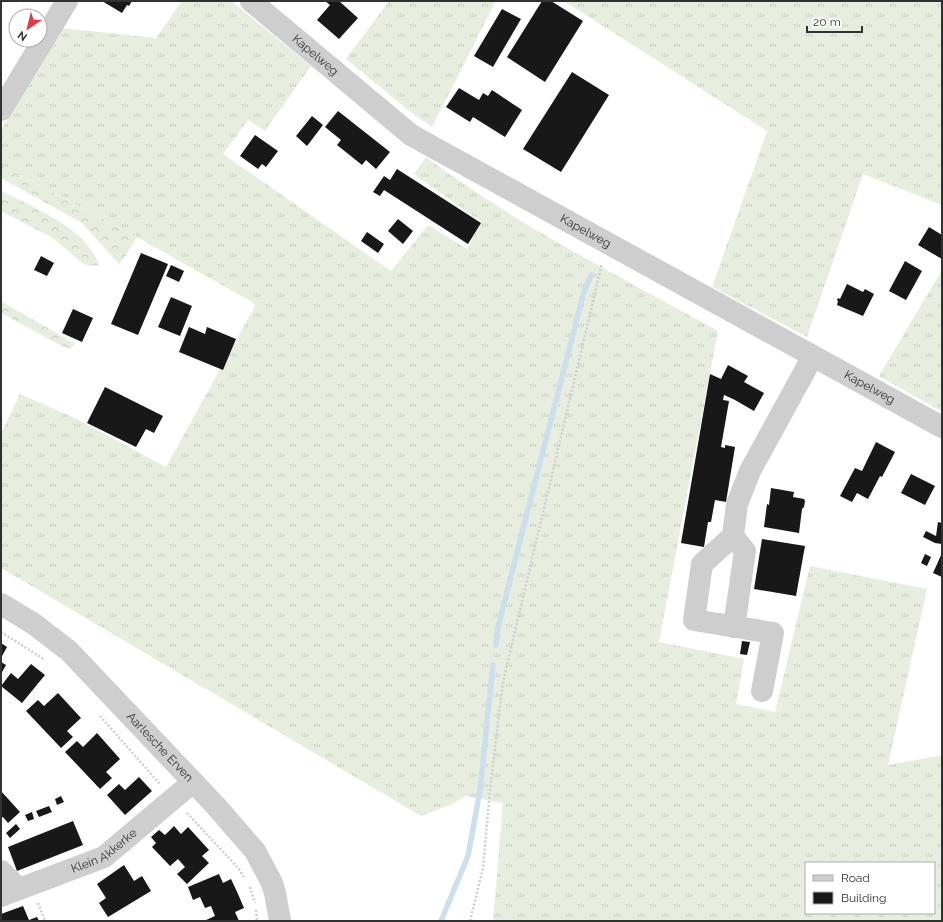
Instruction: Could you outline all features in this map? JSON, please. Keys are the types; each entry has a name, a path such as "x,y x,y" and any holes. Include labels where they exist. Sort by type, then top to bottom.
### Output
{"street":[{"path":"1,110 67,1"},
{"name":"Kapelweg","path":"252,1 411,136 942,427"},
{"path":"762,691 773,633 694,620 702,564 733,536 737,504 750,471 813,356"},
{"path":"733,536 745,551 734,627"},
{"name":"Aarlesche Erven","path":"1,604 34,624 69,651 215,805 255,851 272,883 280,921"},
{"name":"Klein Akkerke","path":"10,893 104,857 193,782"},
{"path":"1,871 10,893"}],"path":[{"path":"470,921 483,868 490,790 503,682 607,243"},
{"path":"1,632 46,661"},
{"name":"Aarlesche Erven","path":"96,711 173,798 239,869 250,886 256,907 257,921"}],"green space":[{"path":"182,1 231,1 311,66 265,131 248,120 223,154 391,271 428,225 467,249 481,222 414,174 426,157 461,182 532,227 606,270 718,331 659,642 744,659 736,704 775,712 810,566 927,589 888,765 942,755 942,921 493,921 503,803 466,796 450,805 421,816 1,568 1,433 20,394 75,418 166,467 255,306 252,302 137,237 1,165 1,130 62,28 156,38"},
{"path":"389,1 496,1 432,127 413,114 346,59"},
{"path":"564,1 942,1 942,205 863,174 807,337 712,287 767,131"},
{"path":"1,165 137,237 123,260 119,264 82,223 1,178"},
{"path":"1,191 58,220 72,230 84,240 93,252 99,265 90,266 82,263 53,238 1,211"},
{"path":"942,270 942,412 879,376"},
{"path":"1,301 75,344 70,349 62,346 1,313"}],"building":[{"path":"102,1 132,1 129,6 127,5 122,13"},
{"path":"325,1 339,1 358,18 339,39 317,20 330,5"},
{"path":"542,1 551,1 583,21 545,82 507,57"},
{"path":"502,9 521,19 493,67 474,56"},
{"path":"572,72 609,95 561,172 523,149"},
{"path":"459,88 479,100 483,93 488,96 492,90 522,110 505,137 473,117 470,122 446,107"},
{"path":"338,111 390,152 376,169 366,160 362,165 337,145 341,140 325,127"},
{"path":"312,116 323,125 307,146 296,136"},
{"path":"255,135 278,151 266,167 262,164 258,169 240,156"},
{"path":"397,169 481,223 468,244 384,190 380,196 373,192 384,176 390,180"},
{"path":"398,219 413,231 403,244 388,231"},
{"path":"929,227 942,235 942,259 918,245"},
{"path":"367,232 384,244 378,253 361,241"},
{"path":"141,253 168,264 138,335 111,324"},
{"path":"41,256 54,263 47,276 34,270"},
{"path":"905,261 922,271 906,300 889,291"},
{"path":"171,265 184,271 179,282 166,276"},
{"path":"847,284 863,292 865,289 874,294 863,316 837,305 837,300 838,298 840,299"},
{"path":"171,297 192,306 180,336 158,327"},
{"path":"73,309 93,318 82,342 62,333"},
{"path":"189,327 205,334 207,327 236,339 223,370 179,352"},
{"path":"728,365 748,376 744,382 764,393 754,411 735,400 722,394 724,395 723,400 729,401 721,447 725,448 725,445 735,447 726,502 715,500 711,522 708,522 704,547 681,543 710,374 721,379"},
{"path":"105,387 163,416 154,433 146,429 136,447 87,423"},
{"path":"876,442 895,452 868,499 857,493 852,502 840,496 855,468 862,471"},
{"path":"911,474 935,486 925,505 901,493"},
{"path":"771,488 794,492 793,497 804,499 805,501 802,509 799,533 764,527"},
{"path":"938,522 942,523 942,544 935,543 923,537 926,531 936,536"},
{"path":"762,539 805,546 796,596 754,589"},
{"path":"942,553 942,577 933,573"},
{"path":"925,554 931,557 927,566 921,563"},
{"path":"742,641 750,642 747,655 740,654"},
{"path":"1,643 7,647 1,658"},
{"path":"1,662 6,665 1,674"},
{"path":"31,664 45,675 22,703 1,686 11,673 18,679"},
{"path":"58,693 81,718 67,731 73,737 61,748 26,711 38,700 44,706"},
{"path":"97,733 120,759 106,772 112,778 100,789 65,752 77,741 83,747"},
{"path":"139,777 152,791 125,815 107,795 119,784 125,790"},
{"path":"1,791 20,812 8,823 3,817 1,818"},
{"path":"61,796 64,802 57,805 55,799"},
{"path":"49,806 52,812 39,817 36,811"},
{"path":"32,812 34,819 28,821 25,815"},
{"path":"73,821 83,845 17,871 8,847"},
{"path":"16,824 20,829 10,838 6,833"},
{"path":"174,826 181,834 188,827 209,850 202,856 209,863 187,884 177,874 185,867 178,859 170,866 152,847 156,843 151,837 159,830 165,835"},
{"path":"124,865 134,881 142,876 151,891 108,917 99,903 106,898 97,884"},
{"path":"219,874 223,883 231,879 244,908 235,912 239,921 206,921 215,916 211,906 205,908 200,897 193,900 188,887"},
{"path":"23,906 29,920 37,917 39,921 1,921 1,914"}],"waterway":[{"path":"496,645 498,627 583,295 591,275"},
{"path":"441,921 468,856 480,790 493,665"}]}
